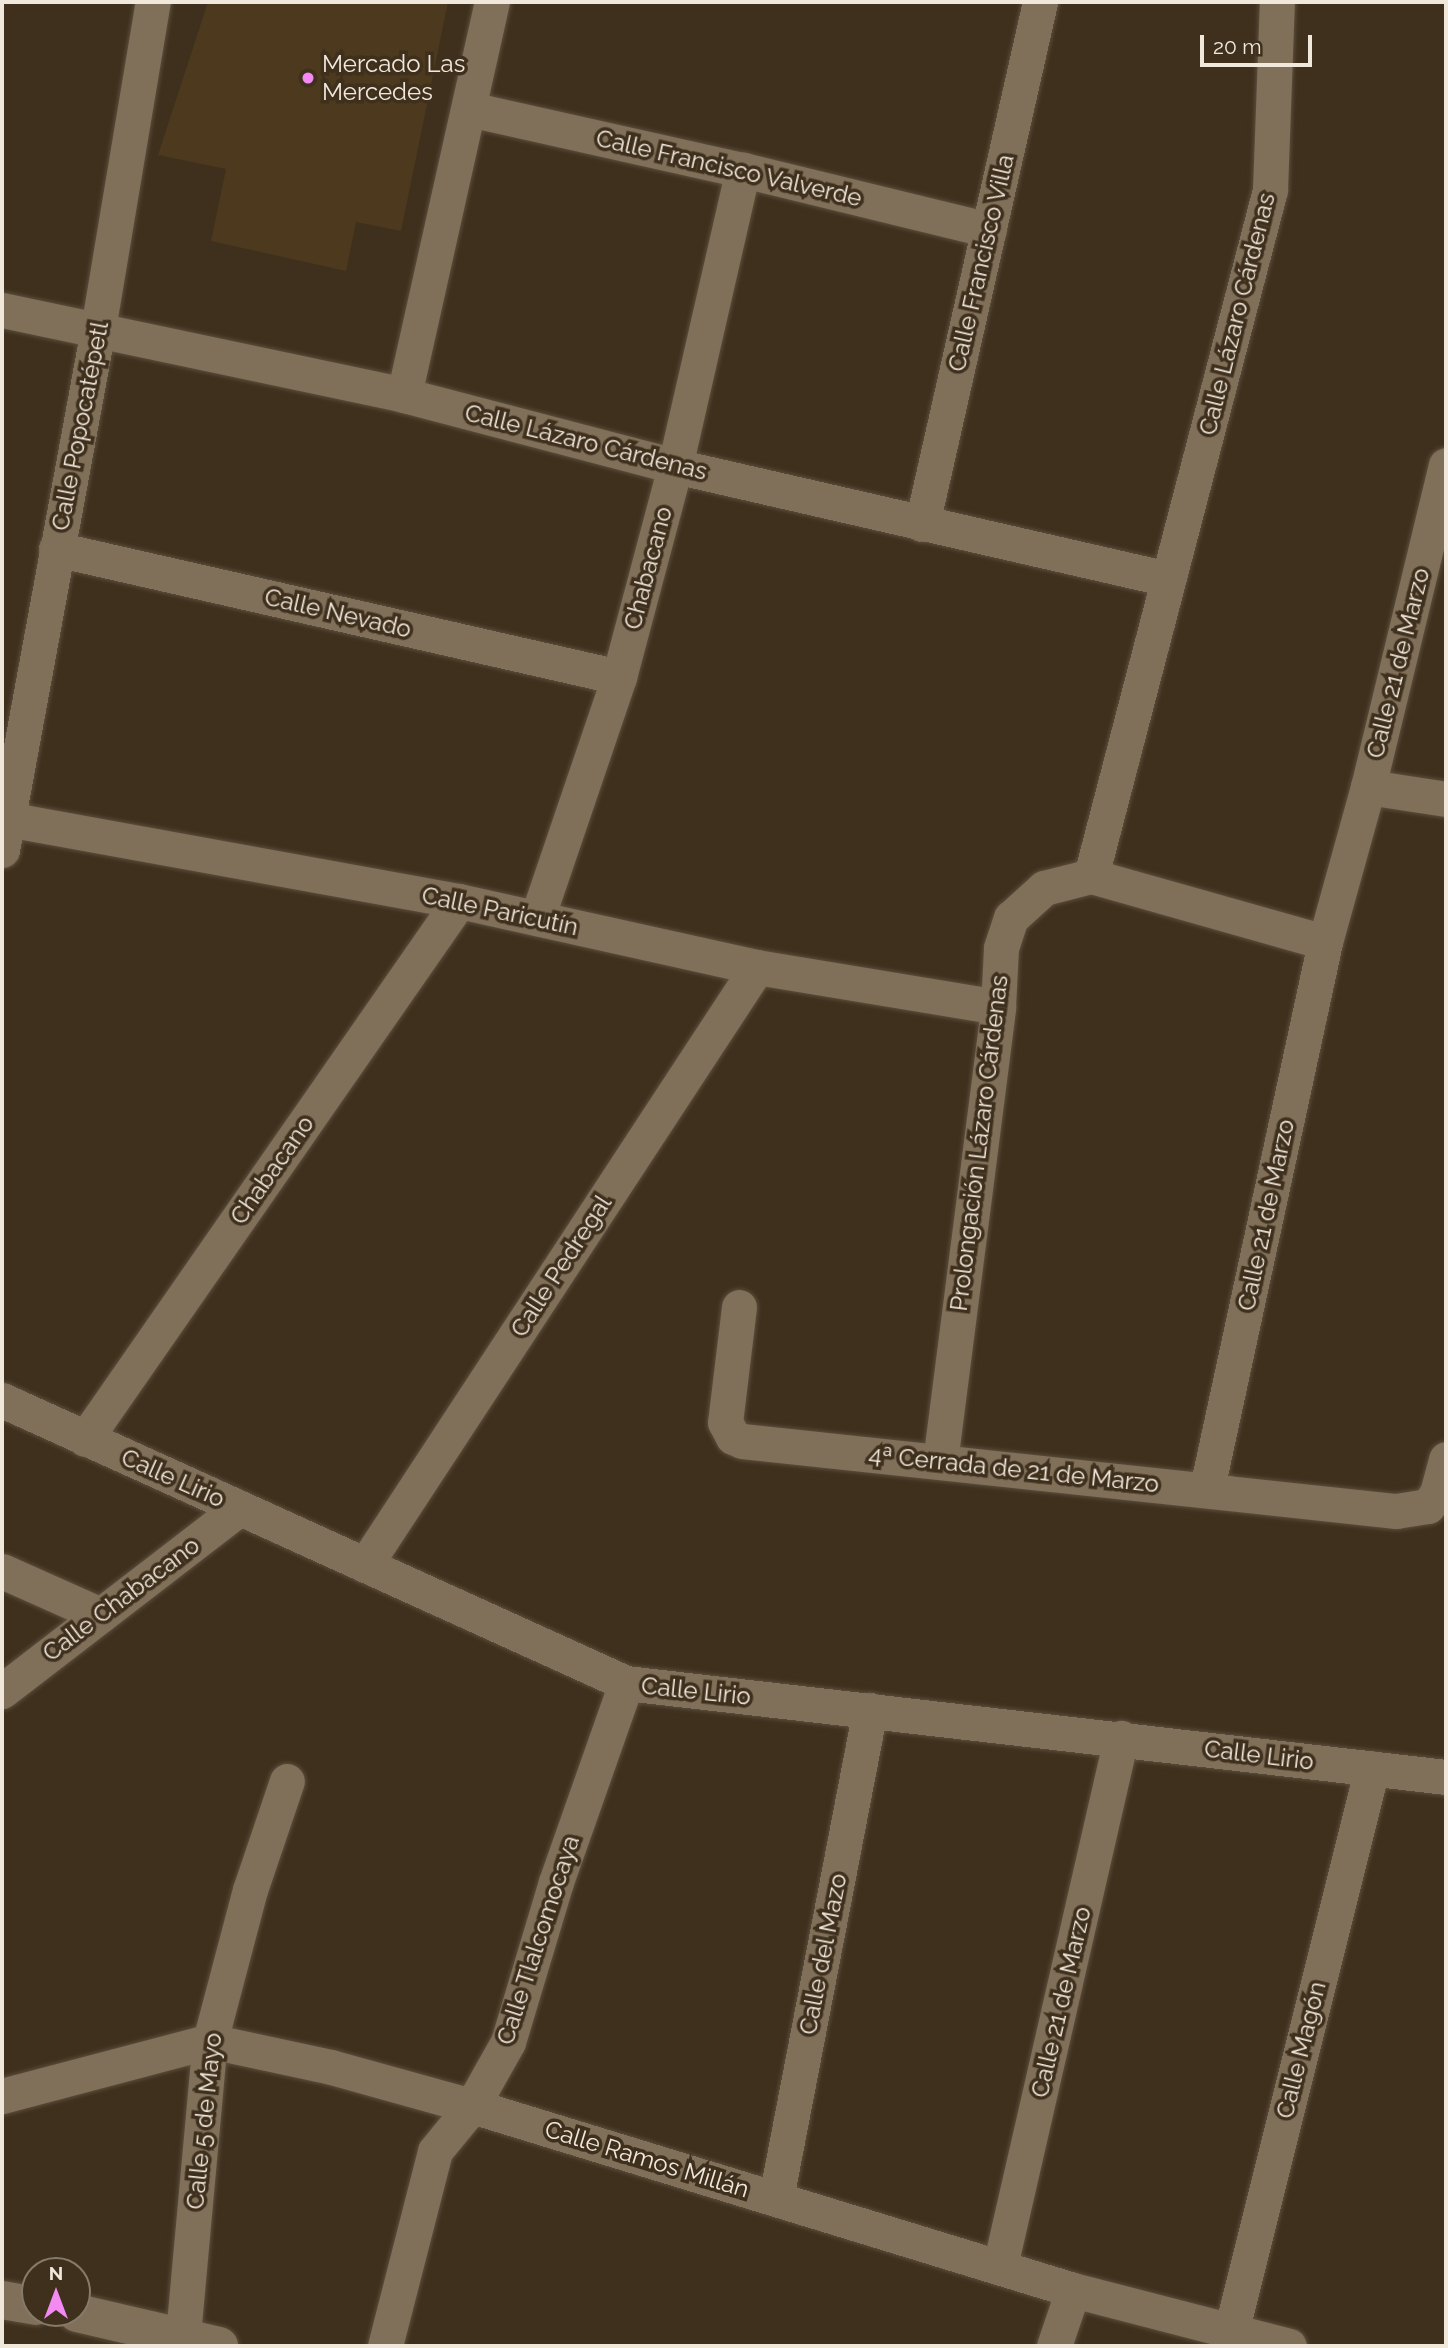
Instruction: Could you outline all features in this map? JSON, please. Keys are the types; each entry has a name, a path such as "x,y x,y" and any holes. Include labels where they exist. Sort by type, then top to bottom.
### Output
{"street":[{"name":"Calle Popocatépetl","path":"3,829 98,329 153,2"},
{"path":"404,395 492,2"},
{"name":"Calle Lázaro Cárdenas","path":"1091,876 1270,190 1277,2"},
{"name":"Calle Francisco Villa","path":"922,524 989,230 1032,4"},
{"name":"Calle Francisco Valverde","path":"469,109 743,170 989,230"},
{"name":"Chabacano","path":"537,918 619,677 675,466 743,170"},
{"name":"Calle Lázaro Cárdenas","path":"2,310 404,395 675,466 1168,579"},
{"name":"Calle 21 de Marzo","path":"1208,1488 1325,942 1368,787 1446,465"},
{"name":"Calle Nevado","path":"56,549 619,677"},
{"path":"1368,787 1446,799"},
{"name":"Calle Paricutín","path":"3,829 459,901 757,967 998,1007"},
{"path":"1091,876 1325,942"},
{"name":"Prolongación Lázaro Cárdenas","path":"940,1462 998,1007 1001,948 1011,918 1044,888 1091,876"},
{"name":"Chabacano","path":"85,1438 459,901"},
{"name":"Calle Pedregal","path":"365,1565 757,967"},
{"name":"4ª Cerrada de 21 de Marzo","path":"739,1307 725,1413 727,1430 742,1441 1208,1488 1396,1511 1428,1506 1437,1493 1446,1459"},
{"name":"Calle Lirio","path":"2,1400 626,1684 1121,1738 1446,1777"},
{"name":"Calle Chabacano","path":"2,1691 240,1508"},
{"path":"2,1571 101,1615"},
{"name":"Calle Tlalcomocaya","path":"385,2346 435,2151 472,2106 508,2042 556,1882 626,1684"},
{"name":"Calle del Mazo","path":"776,2198 870,1710"},
{"name":"Calle 21 de Marzo","path":"1000,2266 1121,1738"},
{"name":"Calle Magón","path":"1231,2332 1372,1768"},
{"name":"Calle 5 de Mayo","path":"195,2343 210,2040 250,1890 286,1781"},
{"name":"Calle Ramos Millán","path":"2,2096 210,2040 331,2067 472,2106 1073,2290 1289,2346"},
{"path":"1054,2346 1073,2290"},
{"path":"2,2300 21,2303"},
{"path":"91,2317 195,2343"}],"shaded area":[{"name":"Mercado Las Mercedes","path":"208,2 448,2 401,231 356,222 346,271 211,241 226,169 158,155"}],"place":[{"name":"Mercado Las Mercedes","path":"308,78"}]}
